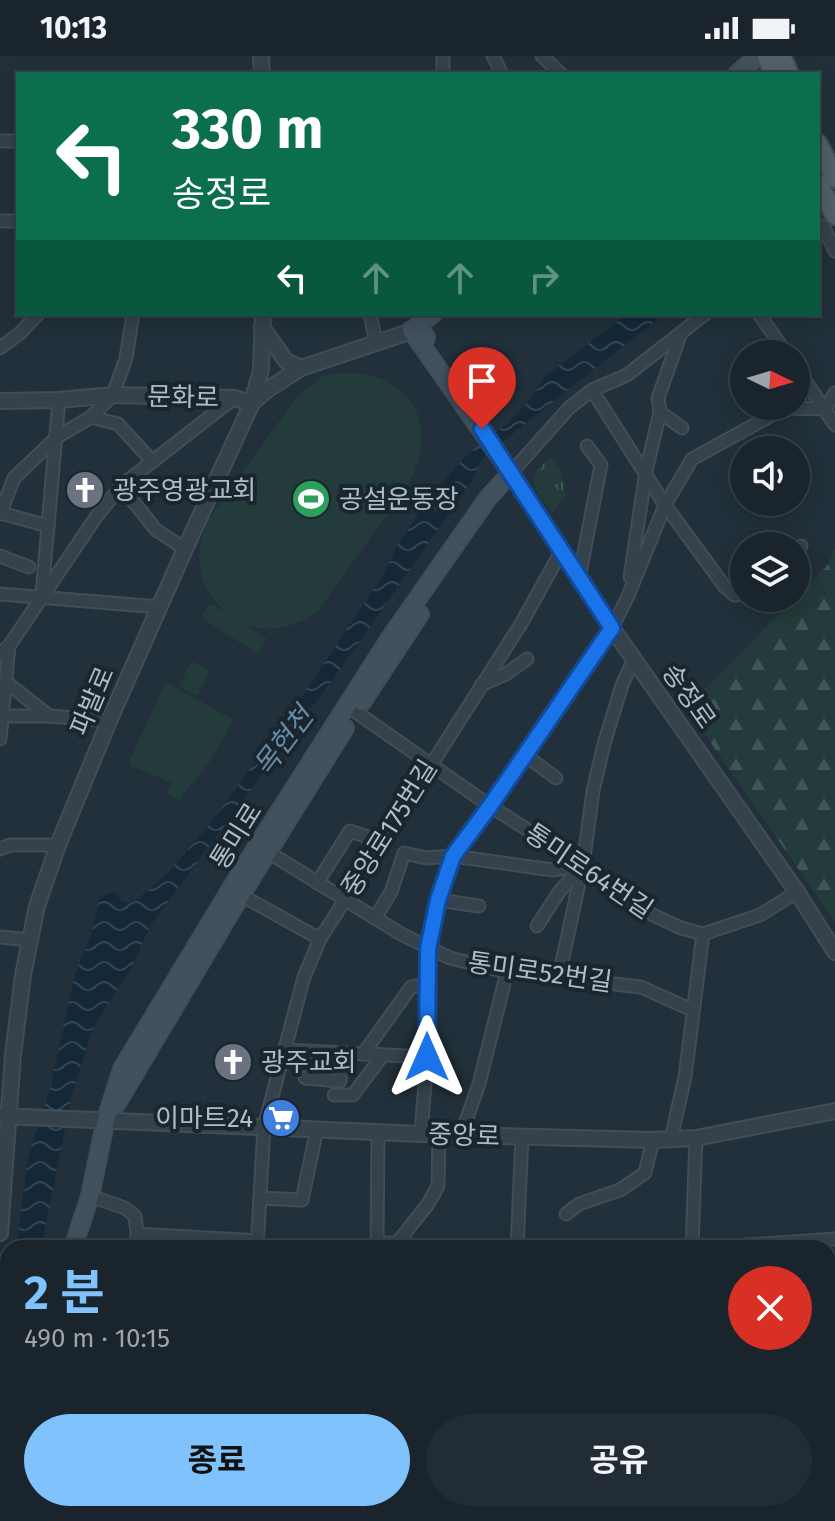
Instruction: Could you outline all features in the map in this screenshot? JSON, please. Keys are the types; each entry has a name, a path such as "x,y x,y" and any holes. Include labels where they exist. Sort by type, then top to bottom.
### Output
{"main road":[{"path":"739,72 758,56"},
{"path":"820,148 835,178"},
{"path":"820,190 828,219"},
{"name":"파발로","path":"415,327 430,316"},
{"path":"415,327 467,400 469,411 509,469"},
{"name":"통미로","path":"98,1120 133,1081 241,895 509,469"},
{"name":"통미로","path":"76,1240 90,1196 98,1120 122,1069 246,864 388,641 509,469"}],"street":[{"path":"248,56 261,56"},
{"path":"542,56 559,72"},
{"path":"828,219 835,251"},
{"path":"0,348 36,316"},
{"name":"문화로","path":"113,395 126,358 133,316"},
{"path":"370,316 376,342"},
{"name":"통미로","path":"509,469 569,408 592,390 627,375 702,316"},
{"path":"760,316 777,340"},
{"path":"263,320 286,361 301,368"},
{"path":"252,403 261,370 263,320"},
{"name":"파발로","path":"0,1233 13,1055 29,940 58,845 185,549 252,403 301,368 415,327"},
{"path":"628,596 646,471 660,412 658,398 681,333"},
{"path":"810,387 835,425"},
{"path":"592,390 665,505 730,591"},
{"path":"825,409 835,393"},
{"path":"48,526 0,514 14,478 57,437 91,417 113,395"},
{"name":"문화로","path":"0,401 113,395 234,398 252,403"},
{"path":"0,739 6,682 5,650 96,517 121,486 234,398"},
{"path":"42,599 59,400"},
{"path":"421,1134 427,1057 428,949 438,900 453,856 612,628 665,505 692,459 785,408 825,409"},
{"path":"660,412 682,428"},
{"path":"91,417 118,424 152,461"},
{"path":"579,578 601,465 587,446"},
{"name":"송정로","path":"509,469 612,628 797,892 835,952"},
{"path":"121,486 156,530 185,549"},
{"name":"중앙로175번길","path":"258,1240 264,1127 304,977 320,939 521,624 562,550"},
{"path":"0,556 29,567"},
{"path":"0,594 159,607"},
{"path":"481,685 506,674 527,659"},
{"path":"559,976 583,865 593,791 604,744 622,685 634,659"},
{"path":"6,682 49,716"},
{"name":"통미로64번길","path":"356,712 653,915 703,934"},
{"path":"3,716 109,721"},
{"path":"525,755 556,778"},
{"path":"317,883 350,831 380,841"},
{"path":"0,849 10,845 58,845"},
{"name":"통미로52번길","path":"268,852 428,949 450,958 507,972 641,987 692,1010"},
{"path":"375,918 391,892 404,853 426,858 453,856 553,870 583,865"},
{"path":"537,926 559,892 583,865"},
{"path":"671,1139 685,1077 703,934 760,915 797,892"},
{"path":"241,895 320,939"},
{"path":"438,900 479,906"},
{"path":"0,937 29,940"},
{"path":"461,1135 479,1084 507,972"},
{"path":"363,1054 411,987 428,984"},
{"path":"283,1050 427,1057"},
{"path":"305,1078 340,1081 343,1053"},
{"path":"334,1095 353,1095 383,1055"},
{"name":"중앙로","path":"7,1116 421,1134 653,1140 696,1138 835,1111"},
{"path":"260,1198 302,1200 317,1129"},
{"path":"377,1240 378,1132"},
{"path":"399,1240 438,1186 439,1134"},
{"path":"517,1240 522,1137"},
{"path":"692,1240 696,1138"},
{"path":"566,1214 579,1204 620,1190 645,1173 653,1140"},
{"path":"90,1196 115,1204 135,1216 137,1240"},
{"path":"137,1234 174,1240"}],"green space":[{"path":"365,374 386,381 403,392 415,408 421,426 416,468 404,491 318,611 285,627 248,626 267,639 258,654 201,618 210,603 226,612 215,601 203,580 199,557 204,532 209,518 299,394 323,376"},
{"path":"551,457 560,468 566,495 552,513 536,490 533,478"},
{"path":"835,549 835,922 686,707 781,612 810,612 810,583 826,567"},
{"path":"191,661 210,670 198,696 179,687"},
{"path":"166,682 234,720 209,763 179,800 166,794 171,783 132,766 129,761"}],"water":[{"name":"목현천","path":"625,316 661,316 482,458 472,481 343,665 150,926 131,968 93,1028 72,1094 43,1240 17,1240 28,1158 50,1090 75,974 91,936 100,897 115,892 122,902 133,903 168,873 213,820 290,714 382,577 397,546 434,492 468,454 507,424 534,395 546,375"}],"place":[{"name":"광주영광교회","path":"85,490"},
{"name":"공설운동장","path":"311,499"},
{"name":"광주교회","path":"233,1062"},
{"name":"이마트24","path":"281,1118"}],"route":[{"path":"427,1057 428,949 438,900 453,856 612,628 482,429"}]}
